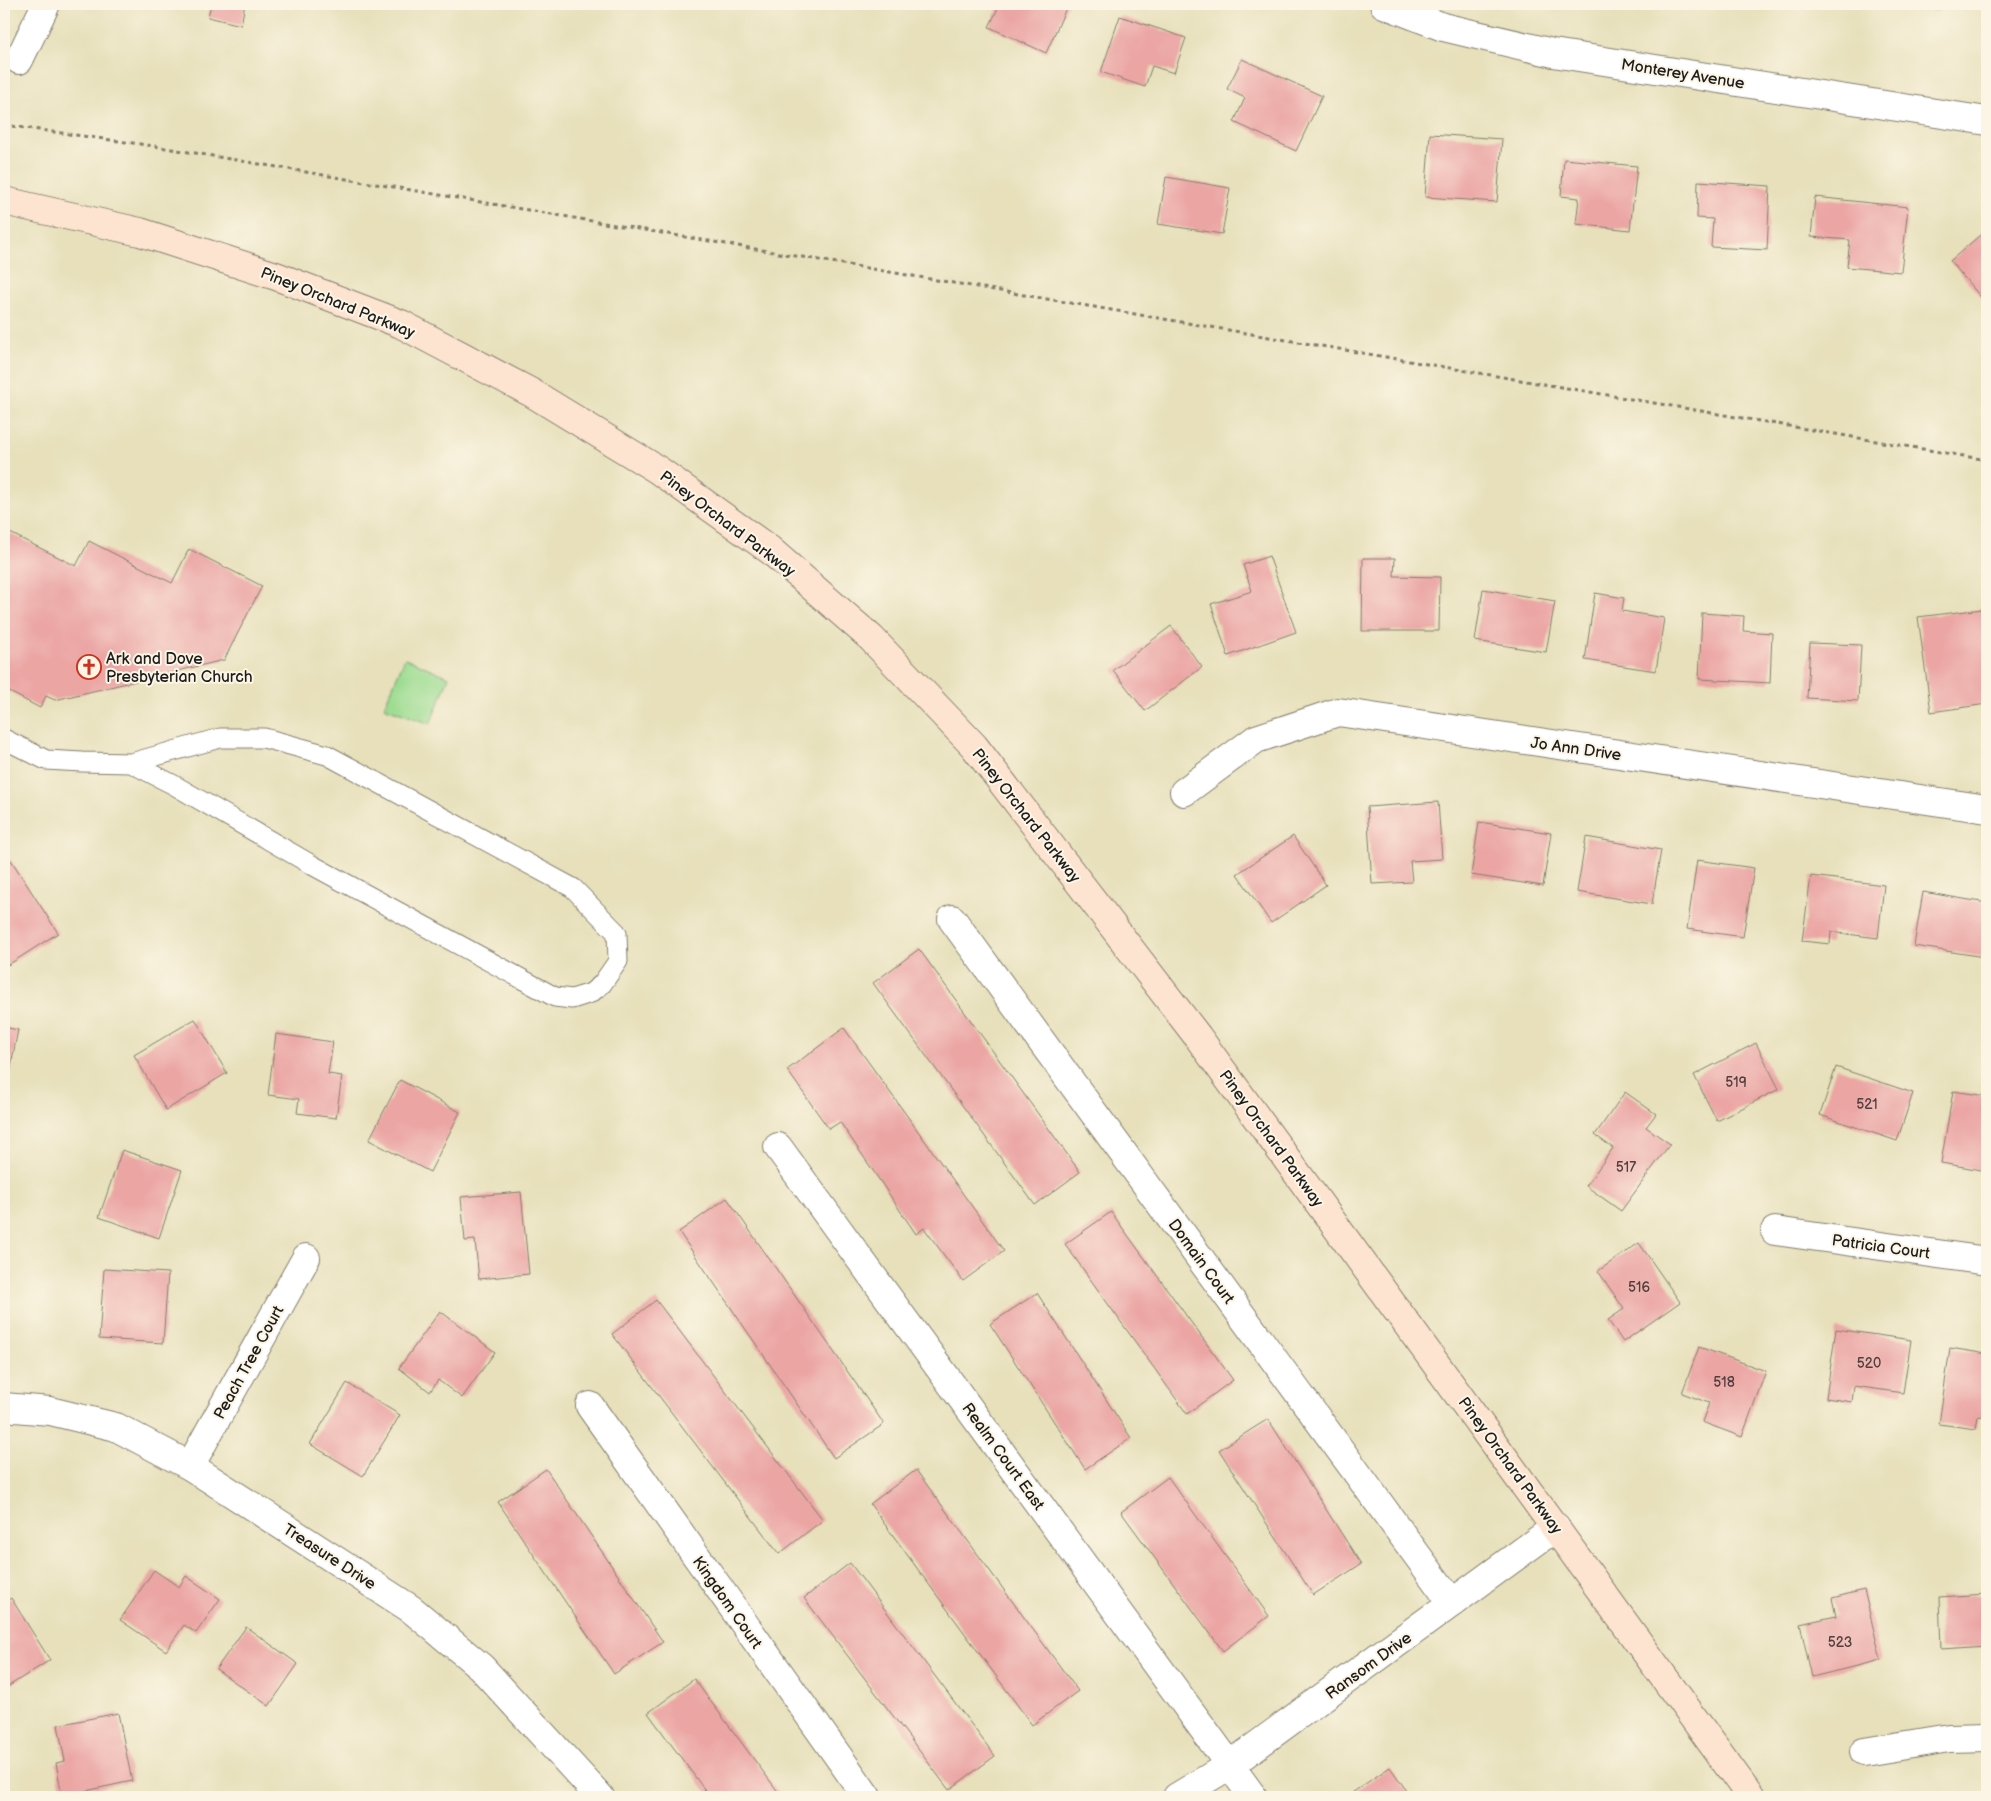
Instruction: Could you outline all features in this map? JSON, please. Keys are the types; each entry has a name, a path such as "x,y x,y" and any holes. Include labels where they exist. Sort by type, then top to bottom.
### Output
{"main road":[{"name":"Piney Orchard Parkway","path":"4,201 140,232 276,276 401,324 532,393 641,460 770,550 871,638 974,746 1198,1037 1751,1797"}],"street":[{"path":"19,60 46,4"},
{"name":"Monterey Avenue","path":"1384,4 1443,27 1553,53 1987,121"},
{"name":"Jo Ann Drive","path":"1184,792 1256,739 1338,712 1987,809"},
{"name":"Domain Court","path":"952,919 1452,1603"},
{"name":"Realm Court East","path":"778,1147 1253,1797"},
{"name":"Patricia Court","path":"1775,1231 1987,1261"},
{"name":"Peach Tree Court","path":"190,1466 306,1258"},
{"name":"Kingdom Court","path":"590,1406 867,1797"},
{"name":"Treasure Drive","path":"4,1407 50,1411 116,1427 190,1466 412,1609 481,1667 600,1797"},
{"name":"Ransom Drive","path":"1177,1797 1230,1765 1556,1527"},
{"path":"1864,1752 1949,1738 1987,1737"}],"lane":[{"path":"4,739 46,760 131,763 220,738 264,738 327,755 573,888 618,932 618,961 602,984 591,993 572,999 555,997 312,865 131,763"}],"path":[{"path":"4,125 154,146 1987,460"}],"green space":[{"path":"405,658 449,677 430,724 384,707"}],"building":[{"path":"211,4 245,4 241,25 208,17"},
{"path":"1000,4 1068,4 1046,53 989,27"},
{"path":"1871,4 1940,4 1940,9"},
{"path":"1120,16 1186,38 1174,73 1152,66 1145,87 1101,72"},
{"path":"1242,59 1322,96 1296,151 1234,122 1245,98 1227,89"},
{"path":"1430,134 1502,139 1497,202 1425,197"},
{"path":"1564,159 1637,166 1630,230 1576,224 1579,198 1561,196"},
{"path":"1166,177 1230,188 1222,234 1158,224"},
{"path":"1698,181 1770,186 1767,250 1711,247 1713,219 1697,218"},
{"path":"1815,197 1908,207 1901,272 1847,267 1850,240 1811,237"},
{"path":"1987,229 1987,300 1985,302 1950,261"},
{"path":"4,530 76,566 89,541 172,583 189,549 262,586 224,660 55,700 46,696 40,708 4,689"},
{"path":"1269,556 1296,632 1228,656 1211,604 1252,591 1243,565"},
{"path":"1363,558 1395,558 1394,576 1440,577 1439,631 1362,631"},
{"path":"1483,589 1555,601 1546,652 1475,641"},
{"path":"1595,593 1624,598 1622,611 1664,618 1656,671 1585,660"},
{"path":"1982,609 1987,650 1987,704 1931,712 1918,617"},
{"path":"1702,613 1744,616 1743,631 1772,633 1770,683 1699,679"},
{"path":"1171,626 1202,667 1145,711 1113,670"},
{"path":"1810,643 1861,645 1858,701 1807,698"},
{"path":"1438,802 1442,859 1410,861 1412,882 1372,884 1367,807"},
{"path":"1479,822 1551,833 1543,886 1471,875"},
{"path":"1293,836 1326,885 1271,923 1237,874"},
{"path":"1586,837 1661,850 1652,904 1577,892"},
{"path":"11,860 58,933 8,965 4,958 4,864"},
{"path":"1697,860 1754,868 1743,937 1687,929"},
{"path":"1811,876 1884,885 1878,938 1831,932 1830,944 1802,941"},
{"path":"1923,892 1987,903 1987,937 1984,957 1914,946"},
{"path":"919,949 1080,1172 1035,1205 873,983"},
{"path":"195,1019 227,1073 166,1110 134,1055"},
{"path":"4,1027 18,1030 7,1085 4,1084"},
{"path":"844,1028 1004,1251 963,1281 924,1228 916,1234 840,1122 829,1129 787,1070"},
{"path":"276,1034 333,1042 328,1074 342,1076 336,1118 297,1113 299,1099 268,1095"},
{"path":"1756,1043 1779,1089 1717,1121 1694,1075"},
{"path":"1836,1067 1913,1093 1897,1141 1820,1115"},
{"path":"400,1080 460,1112 430,1172 369,1140"},
{"path":"1953,1091 1987,1096 1983,1118 1987,1118 1987,1171 1941,1163"},
{"path":"1625,1092 1656,1114 1646,1127 1670,1144 1621,1211 1586,1186 1613,1148 1595,1135"},
{"path":"122,1150 182,1170 159,1238 99,1217"},
{"path":"521,1192 529,1274 479,1279 475,1240 465,1241 461,1197"},
{"path":"727,1198 884,1424 834,1458 679,1232"},
{"path":"1111,1212 1233,1380 1187,1414 1065,1244"},
{"path":"1639,1243 1680,1302 1623,1342 1608,1320 1624,1309 1598,1271"},
{"path":"104,1269 168,1273 163,1343 99,1339"},
{"path":"1037,1293 1131,1438 1085,1469 990,1324"},
{"path":"656,1300 823,1520 779,1554 612,1334"},
{"path":"440,1311 495,1352 462,1398 438,1380 430,1392 399,1368"},
{"path":"1836,1329 1911,1340 1903,1393 1854,1386 1852,1402 1826,1398"},
{"path":"1699,1347 1766,1371 1742,1437 1702,1422 1709,1403 1682,1393"},
{"path":"1950,1348 1987,1354 1987,1417 1978,1416 1976,1429 1939,1424"},
{"path":"347,1383 400,1415 363,1476 310,1444"},
{"path":"1268,1419 1361,1564 1313,1595 1219,1450"},
{"path":"546,1469 663,1642 614,1674 498,1502"},
{"path":"916,1470 1078,1691 1032,1725 870,1504"},
{"path":"1168,1477 1269,1616 1223,1651 1121,1512"},
{"path":"850,1563 995,1756 949,1790 804,1598"},
{"path":"154,1570 179,1587 186,1576 220,1599 196,1633 184,1625 166,1651 120,1620"},
{"path":"1864,1590 1881,1660 1812,1677 1800,1624 1836,1616 1832,1598"},
{"path":"1987,1594 1987,1646 1941,1649 1939,1597"},
{"path":"11,1598 50,1660 4,1689 4,1603"},
{"path":"246,1627 298,1664 269,1706 216,1669"},
{"path":"694,1679 782,1797 710,1797 648,1713"},
{"path":"118,1713 132,1781 62,1796 56,1763 65,1761 58,1725"},
{"path":"1390,1767 1411,1797 1346,1797"}],"place":[{"name":"Ark and Dove Presbyterian Church","path":"89,667"}]}
